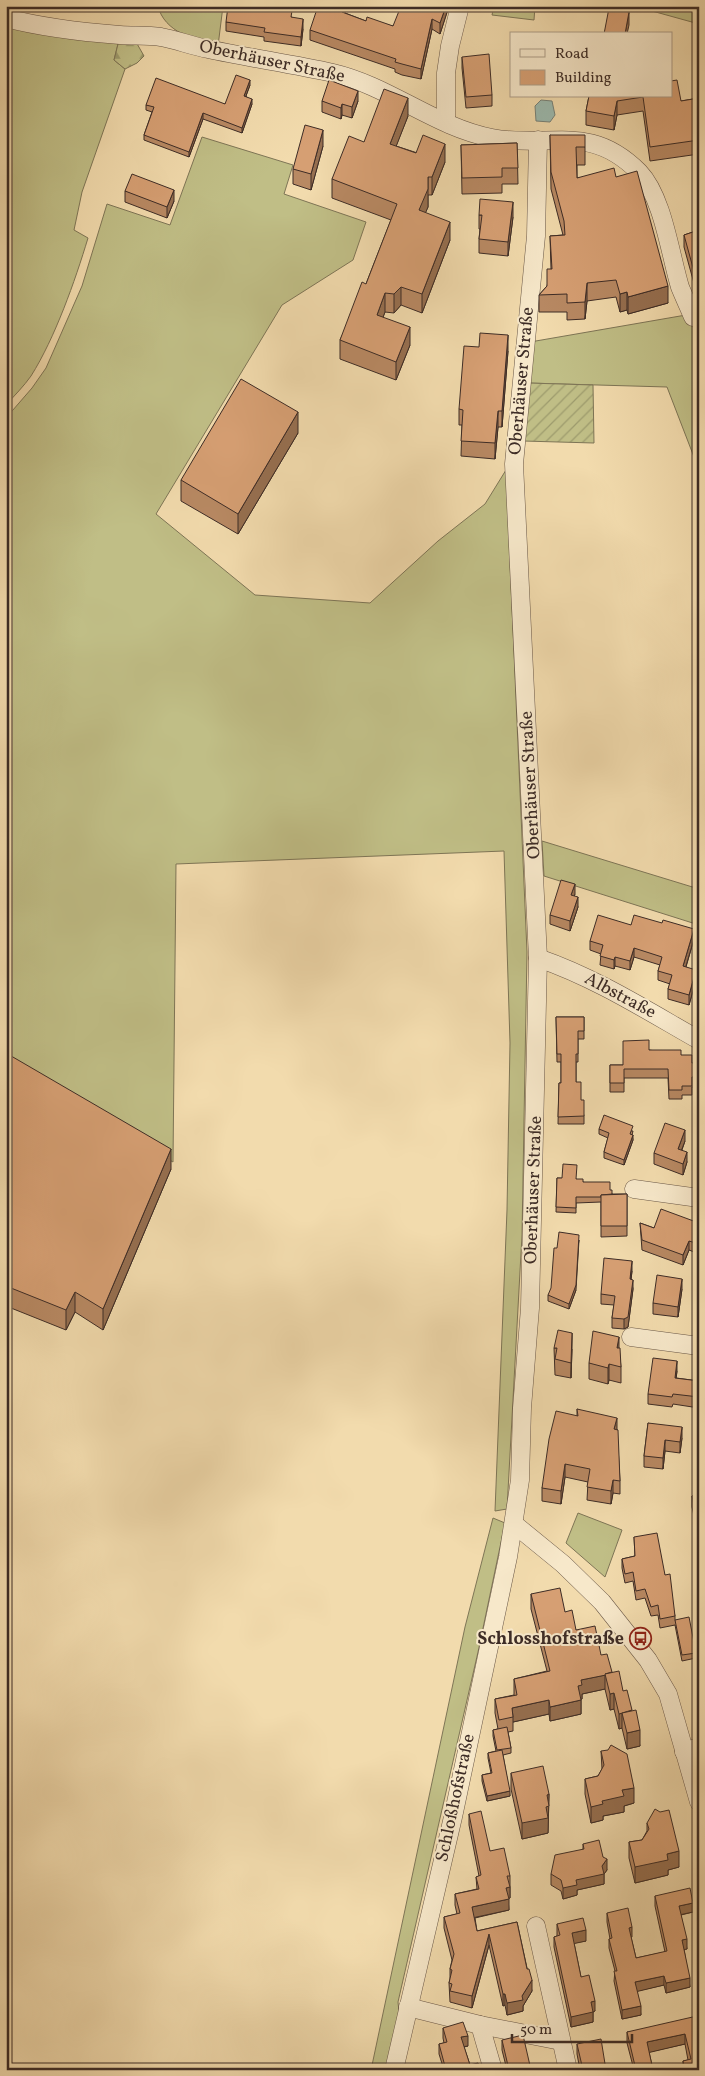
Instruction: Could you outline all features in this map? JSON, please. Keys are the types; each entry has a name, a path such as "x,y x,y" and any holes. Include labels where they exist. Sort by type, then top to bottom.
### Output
{"street":[{"path":"446,122 446,73 450,46 460,6"},
{"name":"Oberhäuser Straße","path":"6,18 42,27 160,37 209,50 334,73 365,82 446,122 493,138 538,140 536,236 514,464 538,958 530,1308 522,1408 520,1480 514,1524"},
{"path":"538,140 578,140 599,145 621,156 640,174 656,201 681,289 693,317"},
{"name":"Albstraße","path":"538,958 565,967 609,988 699,1040"},
{"path":"634,1189 699,1198"},
{"path":"630,1337 699,1346"},
{"path":"514,1524 564,1564 602,1602 648,1660 668,1694 691,1750 699,1802"},
{"name":"Schloßhofstraße","path":"394,2070 453,1817 514,1524"},
{"path":"536,1926 568,2070"},
{"path":"408,2007 480,2025 561,2041"},
{"path":"480,2025 493,2070"}],"green space":[{"path":"158,6 223,6 218,46 191,38 174,29 161,15"},
{"path":"494,6 535,6 534,20 492,15"},
{"path":"634,6 699,6 699,24"},
{"path":"6,25 119,40 114,60 125,69 82,192 74,230 88,238 71,291 40,361 28,380 6,405"},
{"path":"119,40 136,42 144,56 137,63 125,69 114,60"},
{"path":"202,137 293,165 284,194 366,222 353,260 282,305 156,514 255,595 370,603 438,541 485,504 506,470 527,952 522,1235 507,1509 495,1511 507,1210 510,1043 504,851 176,864 173,1162 6,1066 6,418 32,388 46,368 82,286 107,204 170,225"},
{"path":"686,315 699,337 699,470 667,387 528,383 530,342"},
{"path":"528,383 593,385 594,443 523,441"},
{"path":"542,841 699,889 699,925 544,876"},
{"path":"578,1513 622,1530 605,1577 566,1543"},
{"path":"493,1518 505,1523 478,1652 398,2002 400,2023 390,2070 371,2070 465,1627"}],"water":[{"path":"541,100 552,101 555,115 550,122 536,121 535,106"}],"building":[{"path":"228,6 267,8 272,6 289,9 292,11 291,17 303,19 301,37 264,32 265,28 226,22"},
{"path":"318,6 344,6 342,12 366,21 367,17 393,26 401,6 407,6 416,10 418,6 446,6 440,23 432,19 421,69 395,62 396,59 310,30"},
{"path":"609,8 629,12 625,32 604,32"},
{"path":"489,54 492,95 466,97 462,57"},
{"path":"236,75 250,80 244,96 252,99 242,128 203,113 189,152 144,135 154,107 146,105 156,78 225,104"},
{"path":"329,80 358,91 352,107 342,104 341,108 322,101"},
{"path":"677,80 681,101 699,98 699,140 650,147 643,98 672,98 672,81"},
{"path":"384,89 408,98 390,144 416,153 423,135 445,144 432,177 428,177 428,189 419,210 450,222 422,294 401,287 394,294 385,293 377,315 410,327 396,362 340,340 362,282 366,284 397,204 332,179 349,136 364,142"},
{"path":"589,98 636,98 617,101 614,116 586,111"},
{"path":"305,125 323,130 311,174 293,169"},
{"path":"550,135 585,135 585,147 576,147 577,178 614,168 616,177 637,171 668,286 628,297 627,292 620,294 616,280 587,283 585,302 567,303 567,294 539,295 547,286 547,269 552,269 550,236 565,235 564,221 551,172"},
{"path":"517,143 518,168 502,168 502,177 462,178 461,145"},
{"path":"132,174 174,190 167,207 125,191"},
{"path":"480,199 513,202 508,242 479,239 482,215 479,215"},
{"path":"699,230 699,274 695,275 684,235"},
{"path":"480,333 508,335 502,411 498,411 495,443 461,441 463,410 459,409 464,346 479,347"},
{"path":"241,379 298,412 238,514 181,480"},
{"path":"561,880 575,884 571,895 578,897 570,921 550,915"},
{"path":"598,915 631,925 634,915 662,923 663,920 694,929 683,966 696,970 689,995 668,989 672,975 658,971 662,957 634,948 630,961 615,957 614,960 600,956 603,945 590,941"},
{"path":"556,1017 584,1017 584,1031 578,1031 576,1082 581,1082 581,1100 584,1100 584,1116 558,1117 561,1054 557,1054"},
{"path":"649,1040 649,1050 681,1050 681,1055 692,1055 692,1063 699,1063 699,1077 692,1077 692,1086 682,1086 682,1090 669,1090 668,1069 624,1069 624,1083 610,1083 610,1065 623,1065 623,1041"},
{"path":"6,1053 171,1149 103,1309 75,1292 66,1310 6,1286"},
{"path":"604,1115 633,1126 630,1134 633,1135 624,1160 604,1152 609,1133 599,1129"},
{"path":"665,1123 685,1130 678,1149 687,1152 683,1164 654,1153"},
{"path":"563,1164 577,1165 576,1179 583,1179 583,1182 610,1182 612,1194 601,1195 601,1197 576,1197 576,1208 556,1207 557,1178 562,1178"},
{"path":"627,1194 627,1226 601,1226 601,1195"},
{"path":"661,1209 699,1223 699,1244 689,1241 683,1255 642,1240 640,1223 654,1228"},
{"path":"559,1232 579,1235 576,1285 569,1304 548,1295 551,1288 554,1248 557,1248"},
{"path":"604,1258 632,1261 630,1279 633,1280 628,1317 624,1319 612,1318 615,1296 601,1294"},
{"path":"657,1275 682,1279 678,1307 653,1303"},
{"path":"558,1330 572,1333 571,1363 555,1359 557,1348 554,1348"},
{"path":"593,1331 619,1337 617,1348 620,1348 621,1367 609,1364 608,1368 589,1363"},
{"path":"653,1358 677,1361 675,1378 699,1381 699,1397 673,1394 672,1397 648,1394"},
{"path":"577,1409 617,1418 614,1429 618,1430 620,1481 613,1480 611,1491 587,1487 590,1469 565,1464 561,1491 542,1488 549,1439 556,1411 578,1416"},
{"path":"648,1423 682,1427 680,1442 665,1440 663,1458 644,1456"},
{"path":"699,1495 699,1523 698,1523 692,1496"},
{"path":"657,1533 665,1575 670,1574 675,1616 660,1619 658,1605 651,1607 645,1589 636,1591 633,1572 625,1574 622,1559 635,1556 634,1537"},
{"path":"560,1588 565,1612 572,1610 576,1630 595,1626 601,1655 607,1654 612,1672 581,1680 582,1685 578,1686 581,1700 550,1707 549,1700 512,1708 513,1717 499,1720 495,1699 517,1695 514,1679 550,1671 531,1594"},
{"path":"689,1617 696,1653 682,1655 675,1620"},
{"path":"619,1671 623,1691 627,1690 632,1710 619,1714 614,1693 610,1694 605,1674"},
{"path":"636,1710 640,1730 627,1733 622,1713"},
{"path":"507,1727 511,1748 497,1750 493,1730"},
{"path":"611,1745 627,1754 634,1788 622,1790 624,1796 602,1801 603,1804 591,1807 585,1779 598,1776 604,1765 601,1751 608,1750"},
{"path":"502,1750 510,1791 487,1796 482,1775 492,1773 488,1753"},
{"path":"543,1766 549,1794 547,1795 549,1806 546,1807 548,1818 522,1823 511,1773"},
{"path":"655,1809 660,1812 669,1810 679,1851 667,1854 668,1860 635,1867 629,1842 642,1840 649,1829 647,1823"},
{"path":"481,1811 490,1851 504,1848 510,1876 507,1876 510,1887 506,1888 509,1899 472,1907 477,1931 517,1922 527,1969 529,1969 532,1980 522,1996 523,2000 507,2003 505,1994 503,1994 489,1934 472,1996 450,1991 452,1984 449,1983 452,1970 450,1969 454,1954 444,1917 460,1913 455,1894 479,1889 476,1877 481,1875 469,1814"},
{"path":"599,1840 603,1857 607,1859 602,1866 604,1874 576,1880 577,1885 563,1888 561,1880 551,1874 555,1855 584,1849 583,1844"},
{"path":"690,1888 693,1903 679,1906 687,1939 682,1940 690,1978 666,1983 664,1976 635,1982 641,2006 622,2010 614,1971 617,1971 609,1939 612,1938 607,1913 628,1908 632,1927 629,1928 636,1958 667,1951 655,1896"},
{"path":"583,1918 586,1930 572,1933 581,1977 589,1975 595,2001 591,2002 593,2012 571,2017 554,1937 560,1935 557,1924"},
{"path":"697,2016 699,2026 699,2070 685,2070 683,2061 691,2059 685,2034 647,2042 653,2070 636,2070 627,2032"},
{"path":"463,2022 468,2036 461,2037 470,2065 478,2063 480,2070 446,2070 439,2044 447,2042 443,2028"},
{"path":"523,2035 531,2070 509,2070 502,2040"},
{"path":"601,2039 606,2070 583,2070 577,2044"}],"place":[{"name":"Schlosshofstraße","path":"640,1639"}]}
